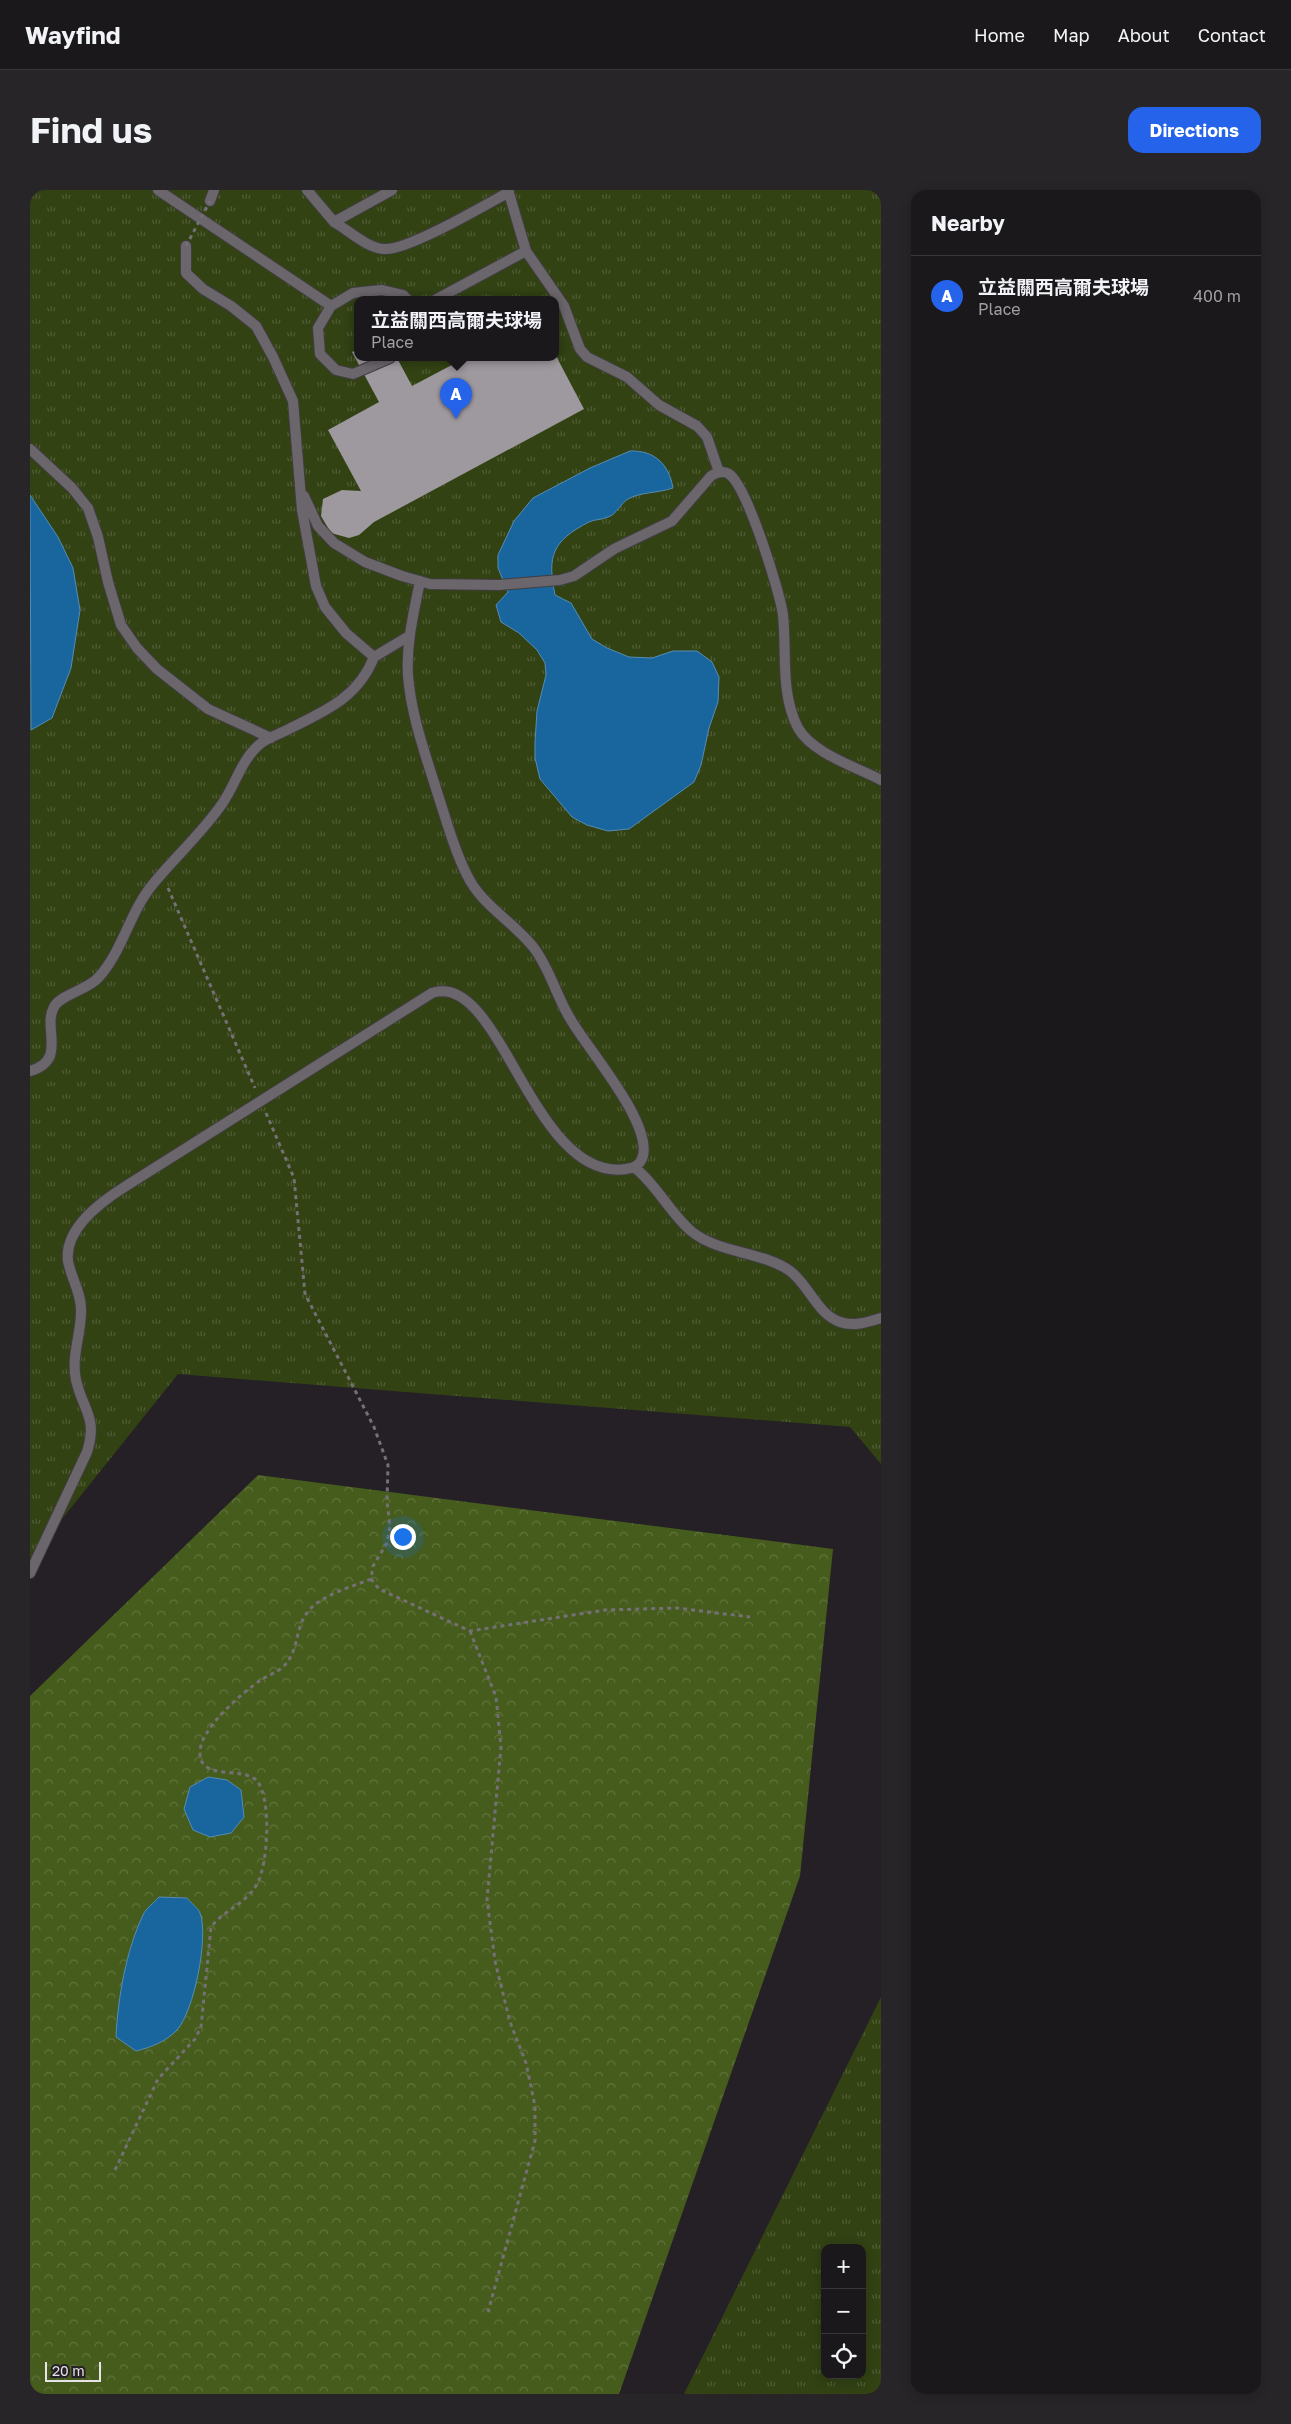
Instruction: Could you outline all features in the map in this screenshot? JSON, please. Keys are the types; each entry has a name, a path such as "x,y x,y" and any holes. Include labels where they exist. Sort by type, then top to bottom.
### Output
{"lane":[{"path":"158,190 331,306"},
{"path":"210,201 214,190"},
{"path":"307,190 334,222 366,242 383,249 404,247 508,191 526,251 557,296"},
{"path":"334,222 392,190"},
{"path":"186,246 186,272 203,289 231,306 256,326 274,357 293,401 302,510 316,586 326,607 346,633 374,657"},
{"path":"442,296 526,251"},
{"path":"383,361 353,374 336,370 320,354 318,328 331,306 353,293 382,290 404,296"},
{"path":"559,299 564,306 580,349 586,357 627,377 659,405 697,426 707,438 713,450 719,472"},
{"path":"30,449 72,488 88,508 98,537 108,582 121,626 137,648 157,669 208,710 271,738"},
{"path":"300,480 305,499 318,526 334,543 365,562 430,584 499,585 560,580 574,576 614,548 672,521 686,508 700,486 710,476 719,472 728,473 735,481 750,511 778,587 783,615 788,700 799,729 811,743 823,752 881,780"},
{"path":"30,1573 87,1452 92,1437 92,1423 76,1379 75,1364 82,1304 68,1260 70,1242 80,1225 103,1200 432,993 440,990 450,991 459,995 478,1013 499,1041 553,1132 576,1154 598,1165 621,1170 635,1168 641,1162 645,1147 638,1125 628,1105 571,1020 536,951 520,932 476,890 467,877 455,847 417,724 408,675 409,636 420,581"},
{"path":"30,1070 45,1062 52,1053 54,1041 51,1013 55,1004 96,980 108,966 118,950 138,904 219,808 243,764 261,743 334,707 357,687 368,674 374,657 409,636"},
{"path":"635,1168 646,1177 671,1209 692,1231 714,1243 770,1261 789,1270 803,1283 831,1318 841,1323 857,1324 881,1318"}],"path":[{"path":"186,246 210,201"},
{"path":"162,874 259,1097"},
{"path":"263,1106 294,1178 305,1294 374,1427 388,1464 390,1526 387,1542 373,1566 371,1579 379,1589 470,1630 605,1610 677,1608 750,1618"},
{"path":"115,2170 158,2079 195,2039 201,2027 210,1927 216,1920 246,1899 258,1883 264,1866 266,1810 262,1790 256,1780 246,1775 220,1772 205,1765 200,1755 202,1743 218,1718 244,1692 283,1667 295,1652 298,1627 310,1609 329,1596 371,1579"},
{"path":"470,1630 496,1696 501,1747 487,1900 489,1918 495,1961 506,2005 526,2063 535,2106 534,2141 488,2312"}],"green space":[{"path":"30,190 881,190 881,1464 850,1427 178,1374 30,1559"},
{"path":"258,1475 833,1549 800,1876 619,2394 30,2394 30,1696"},
{"path":"881,1997 881,2394 684,2394"}],"water":[{"path":"630,451 646,453 659,460 668,472 673,488 628,499 611,516 589,522 567,536 555,551 552,560 555,595 571,603 592,639 607,648 629,657 652,658 673,651 697,651 712,662 719,677 718,702 709,728 701,765 694,782 629,829 608,831 587,825 572,817 540,779 535,758 535,742 537,711 546,675 545,663 537,650 519,633 501,622 496,605 508,592 498,568 498,555 514,521 533,498 590,468"},
{"path":"30,495 58,537 73,568 80,610 71,668 52,718 31,730"},
{"path":"208,1777 227,1780 241,1790 244,1817 231,1833 210,1837 193,1830 184,1809 190,1787"},
{"path":"159,1897 187,1898 198,1909 203,1939 201,1956 189,2007 177,2030 168,2038 136,2051 116,2037 121,1990 137,1929 144,1912"}],"building":[{"path":"357,361 399,361 412,386 459,361 559,361 584,409 374,522 359,535 349,538 331,533 321,516 323,499 342,490 361,491 328,430 379,402"}],"place":[{"name":"立益關西高爾夫球場","path":"456,419"}]}
